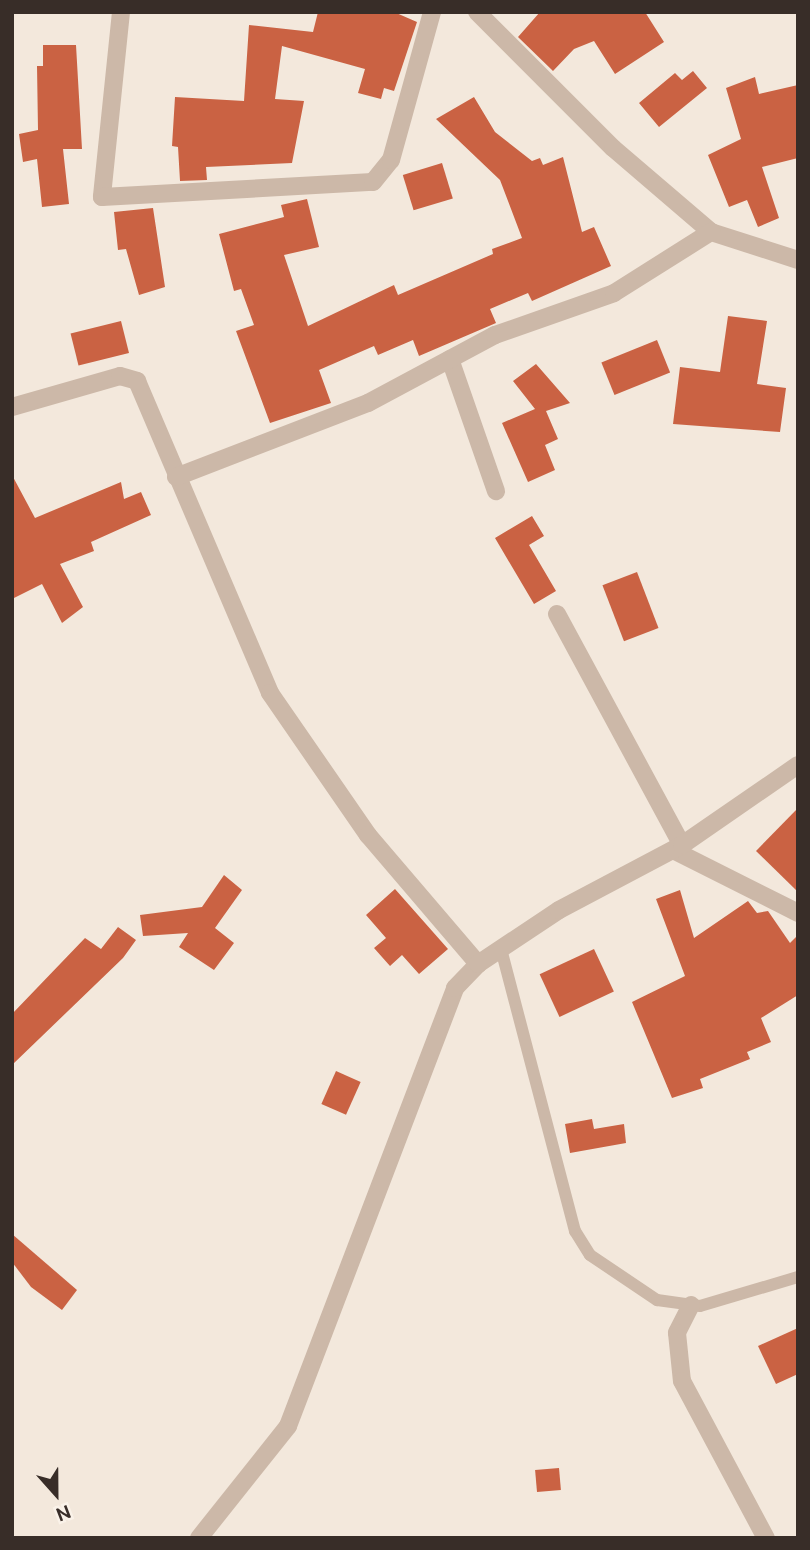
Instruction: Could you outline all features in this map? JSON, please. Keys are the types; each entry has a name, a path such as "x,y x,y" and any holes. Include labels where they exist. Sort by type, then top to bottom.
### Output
{"street":[{"path":"121,12 102,197 373,183 395,147 432,12"},
{"path":"477,12 613,148 711,232 798,260"},
{"path":"176,477 368,403 495,335 614,293 711,232"},
{"path":"450,359 496,491"},
{"path":"12,407 107,379 137,381 270,693 368,835 478,964"},
{"path":"557,614 678,847 798,913"},
{"path":"199,1538 288,1426 455,988 478,964 501,948 607,880 678,847 798,765"},
{"path":"691,1305 677,1334 681,1381 766,1538"}],"lane":[{"path":"501,948 575,1231 590,1255 620,1278 657,1300 691,1305 798,1277"}],"building":[{"path":"318,12 394,12 417,22 394,91 384,88 381,99 358,93 365,69 282,46 275,99 304,101 292,163 206,167 207,180 180,181 178,147 172,146 175,97 244,101 249,25 313,32"},
{"path":"540,12 645,12 664,42 615,74 594,41 574,49 553,71 518,37"},
{"path":"43,45 76,45 82,149 63,149 69,204 42,207 37,159 23,162 19,134 38,130 37,66 43,66"},
{"path":"693,71 707,88 659,127 639,103 675,73 682,80"},
{"path":"755,77 759,94 798,85 798,158 762,167 779,218 758,227 747,200 729,207 708,155 741,139 726,88"},
{"path":"474,97 495,132 532,161 540,158 543,165 563,157 582,232 594,227 611,266 532,301 528,293 490,309 496,323 419,356 413,340 378,355 374,346 319,370 331,403 270,423 236,331 254,325 241,289 234,291 219,234 284,217 281,205 307,199 319,247 284,255 308,326 394,285 398,295 493,254 492,249 522,238 500,180 436,119"},
{"path":"442,163 453,198 414,210 403,175"},
{"path":"153,208 165,287 139,295 126,249 118,250 114,212"},
{"path":"728,316 767,321 757,384 786,388 780,432 673,424 680,367 720,372"},
{"path":"121,321 129,353 79,366 71,334"},
{"path":"657,340 670,372 614,395 601,362"},
{"path":"536,364 570,403 546,411 558,439 545,445 555,470 528,482 502,423 535,409 513,381"},
{"path":"12,475 35,518 121,482 124,499 141,492 151,515 91,542 94,551 60,564 83,607 62,623 42,584 12,599"},
{"path":"532,516 544,536 529,545 556,591 534,604 495,538"},
{"path":"637,572 659,628 624,641 602,585"},
{"path":"798,808 798,892 756,851"},
{"path":"224,875 242,890 215,928 234,943 214,970 179,947 188,933 143,936 140,915 202,907"},
{"path":"395,889 448,949 419,974 402,955 390,966 374,948 386,938 366,915"},
{"path":"680,890 694,938 748,901 757,913 768,911 790,943 798,935 798,995 761,1018 771,1042 747,1052 750,1059 700,1079 703,1088 672,1098 632,1002 685,976 656,899"},
{"path":"118,927 136,940 123,958 12,1065 12,1014 85,938 101,949"},
{"path":"594,949 614,992 559,1017 540,974"},
{"path":"336,1071 361,1082 346,1115 321,1104"},
{"path":"592,1119 594,1129 624,1124 626,1143 570,1153 565,1124"},
{"path":"12,1234 77,1290 62,1310 31,1287 12,1262"},
{"path":"798,1328 798,1374 776,1384 758,1346"},
{"path":"559,1468 561,1490 537,1492 535,1470"}]}
